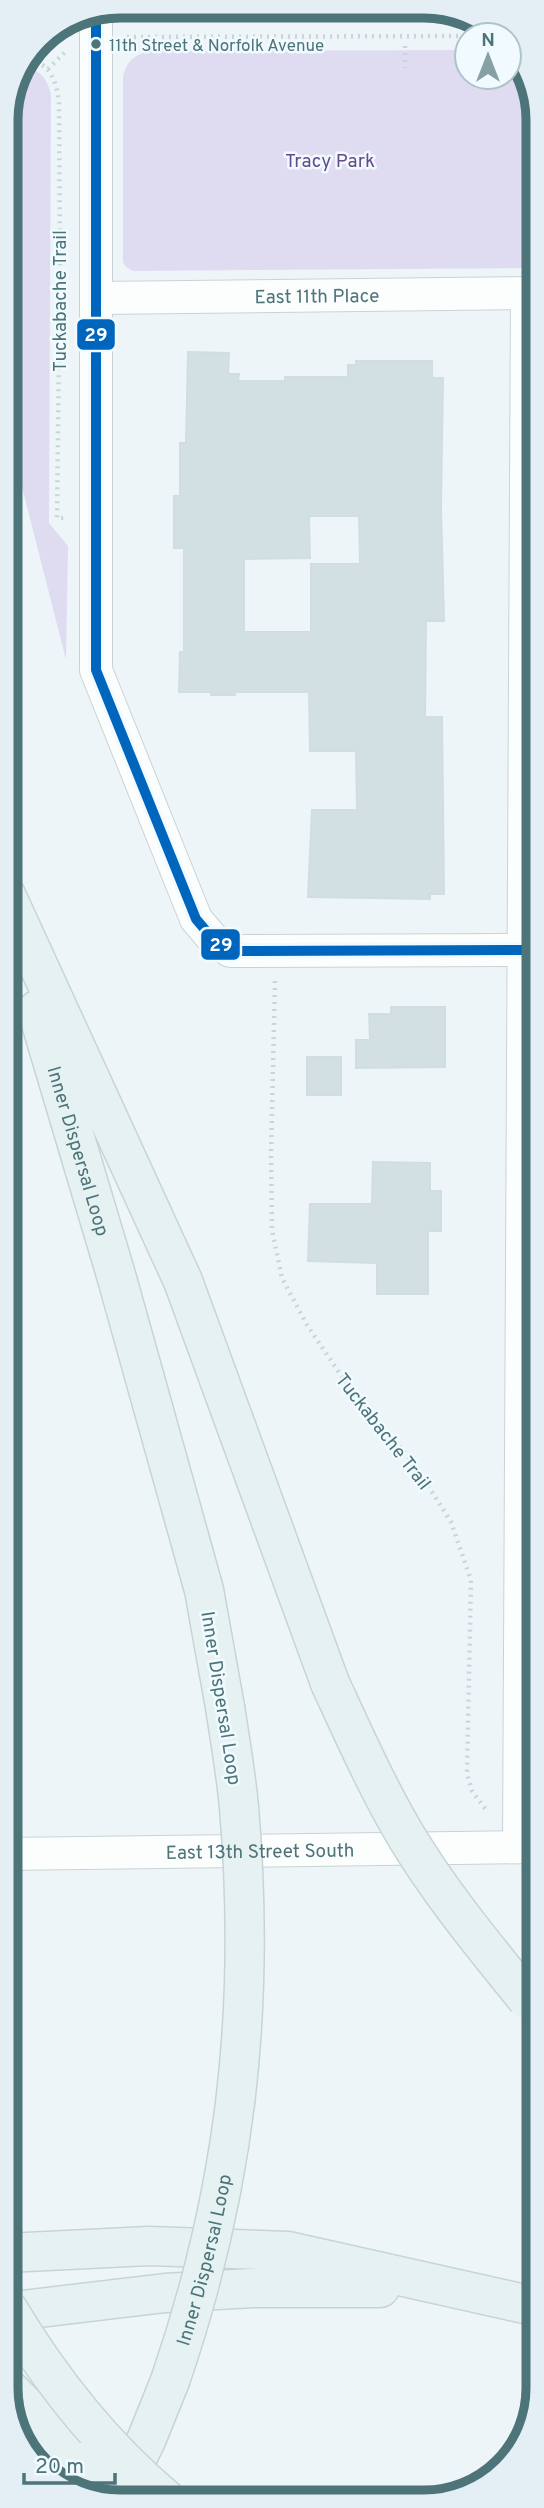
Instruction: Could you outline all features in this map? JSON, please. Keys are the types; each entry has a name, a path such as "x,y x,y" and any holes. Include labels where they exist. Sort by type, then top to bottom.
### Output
{"highway":[{"path":"18,921 183,1281 330,1683 374,1778 407,1837 453,1906 526,1995"},
{"name":"Inner Dispersal Loop","path":"18,944 116,1275 204,1590 239,1805 246,1964 239,2080 228,2162 214,2232 192,2317 146,2438 121,2490"},
{"path":"18,2252 149,2246 288,2250 526,2304"},
{"path":"18,2311 165,2293 253,2288 397,2288 526,2305"},
{"path":"18,2324 65,2393 116,2452 156,2490"},
{"path":"18,2398 112,2490"}],"street":[{"path":"96,26 96,670 197,919 213,939 230,951 526,950"},
{"name":"East 11th Place","path":"97,298 526,293"},
{"path":"524,1847 526,1591"},
{"name":"East 13th Street South","path":"18,1854 524,1847"}],"path":[{"path":"66,32 96,26 453,36"},
{"path":"405,46 405,68"},
{"path":"36,62 48,69 66,51"},
{"name":"Tuckabache Trail","path":"48,69 56,84 59,102 57,518 95,518"},
{"name":"Tuckabache Trail","path":"274,1012 272,1230 282,1278 307,1325 350,1389 414,1463 451,1522 471,1580 467,1774 472,1791 524,1847"}],"green space":[{"name":"Tracy Park","path":"453,50 453,91 522,91 526,106 526,268 133,271 123,262 123,77 128,63 148,51"},
{"path":"31,69 43,76 51,94 49,523 68,546 66,660 18,471 18,113 21,93"}],"building":[{"path":"188,352 229,353 228,374 239,374 238,381 285,381 285,377 348,377 348,365 356,365 356,361 432,361 432,378 443,378 441,507 444,621 426,621 425,717 442,717 444,894 430,894 430,899 308,897 312,810 357,810 356,751 310,751 309,692 235,692 235,695 211,695 211,692 179,692 180,652 184,652 184,548 174,548 174,496 180,496 180,443 186,443","holes":["309,516 359,516 360,564 311,564 311,632 244,632 244,559 310,558"]},
{"path":"391,1007 445,1007 445,1067 356,1068 356,1040 370,1040 369,1014 391,1014"},
{"path":"307,1057 341,1057 341,1095 307,1095"},
{"path":"373,1162 430,1163 430,1191 441,1191 441,1231 428,1231 428,1294 377,1294 377,1263 308,1261 310,1204 372,1204"}],"transit line":[{"name":"29","path":"96,21 96,670 196,919 213,939 230,951 526,950"}],"place":[{"name":"11th Street & Norfolk Avenue","path":"96,44"}]}
